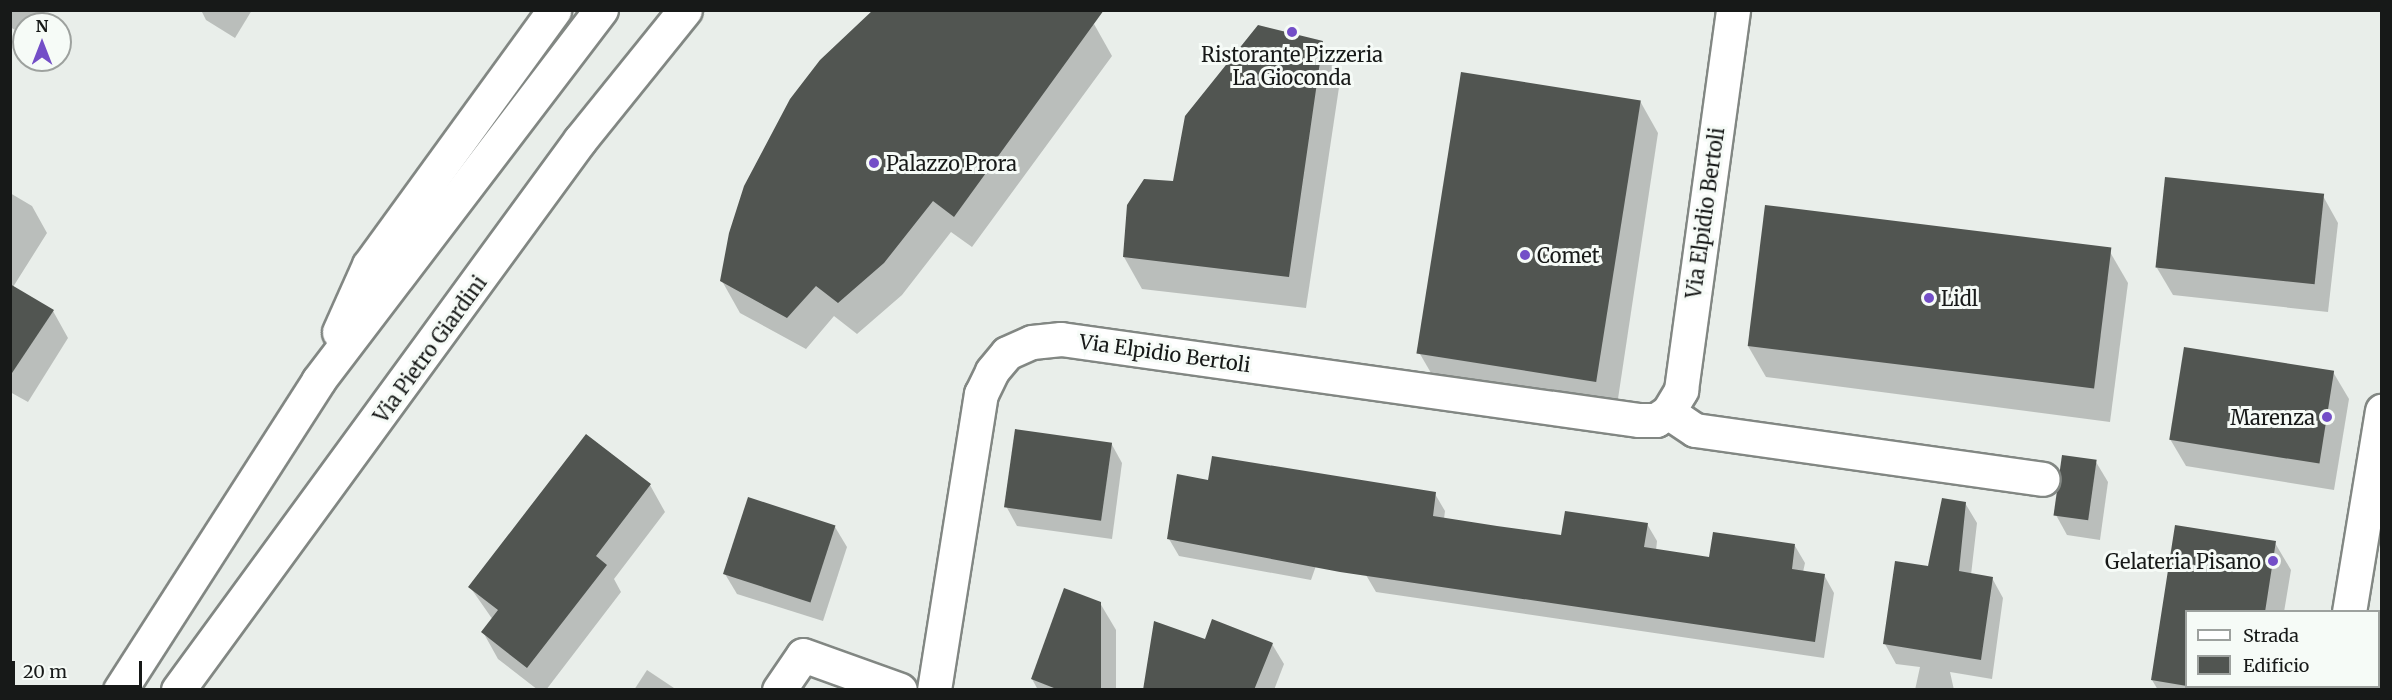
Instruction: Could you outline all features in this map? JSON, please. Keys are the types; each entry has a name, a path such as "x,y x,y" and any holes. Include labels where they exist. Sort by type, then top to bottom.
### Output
{"main road":[{"path":"318,381 369,265 554,10"},
{"path":"120,690 318,381 601,10"},
{"name":"Via Pietro Giardini","path":"178,690 580,140 685,10"},
{"path":"580,140 686,43 709,10"},
{"name":"Via Elpidio Bertoli","path":"934,690 981,394 992,371 1007,354 1032,342 1061,339 1639,420 1656,420 1668,412 1681,390 1733,10"},
{"path":"2349,610 2376,497 2382,411"},
{"path":"1668,412 1695,430 2043,478"},
{"path":"779,690 803,655 900,690"}],"building":[{"name":"Palazzo Prora","path":"873,10 1104,10 954,217 933,201 884,263 838,303 816,286 787,318 720,281 729,233 744,186 790,99 820,60"},
{"path":"1258,25 1323,41 1289,277 1123,257 1127,205 1144,179 1173,181 1185,116"},
{"name":"Comet","path":"1461,72 1641,100 1596,382 1416,353"},
{"path":"2165,177 2324,194 2315,284 2155,268"},
{"name":"Lidl","path":"1765,205 2111,248 2094,388 1748,346"},
{"path":"10,284 54,310 10,376"},
{"path":"2184,347 2334,371 2319,464 2169,440"},
{"path":"1015,429 1112,443 1101,521 1004,507"},
{"path":"586,434 651,484 596,556 607,565 527,668 481,632 498,610 468,587"},
{"path":"2062,455 2097,460 2088,520 2054,515"},
{"path":"1212,456 1436,492 1433,516 1497,526 1561,535 1565,511 1648,523 1644,547 1709,557 1713,532 1795,544 1792,569 1825,574 1815,642 1340,572 1167,539 1177,474 1208,480"},
{"path":"748,497 835,525 810,602 723,574"},
{"path":"1942,498 1966,502 1959,571 1993,577 1981,660 1883,644 1895,561 1928,566"},
{"path":"2175,525 2276,541 2265,610 2185,610 2185,686 2151,680"},
{"path":"1064,588 1101,602 1101,690 1059,690 1031,679"},
{"path":"1212,619 1273,643 1254,690 1143,690 1154,621 1205,639"}],"place":[{"name":"Ristorante Pizzeria La Gioconda","path":"1292,32"},
{"name":"Palazzo Prora","path":"874,163"},
{"name":"Comet","path":"1525,255"},
{"name":"Lidl","path":"1929,298"},
{"name":"Marenza","path":"2327,417"},
{"name":"Gelateria Pisano","path":"2273,561"}]}
